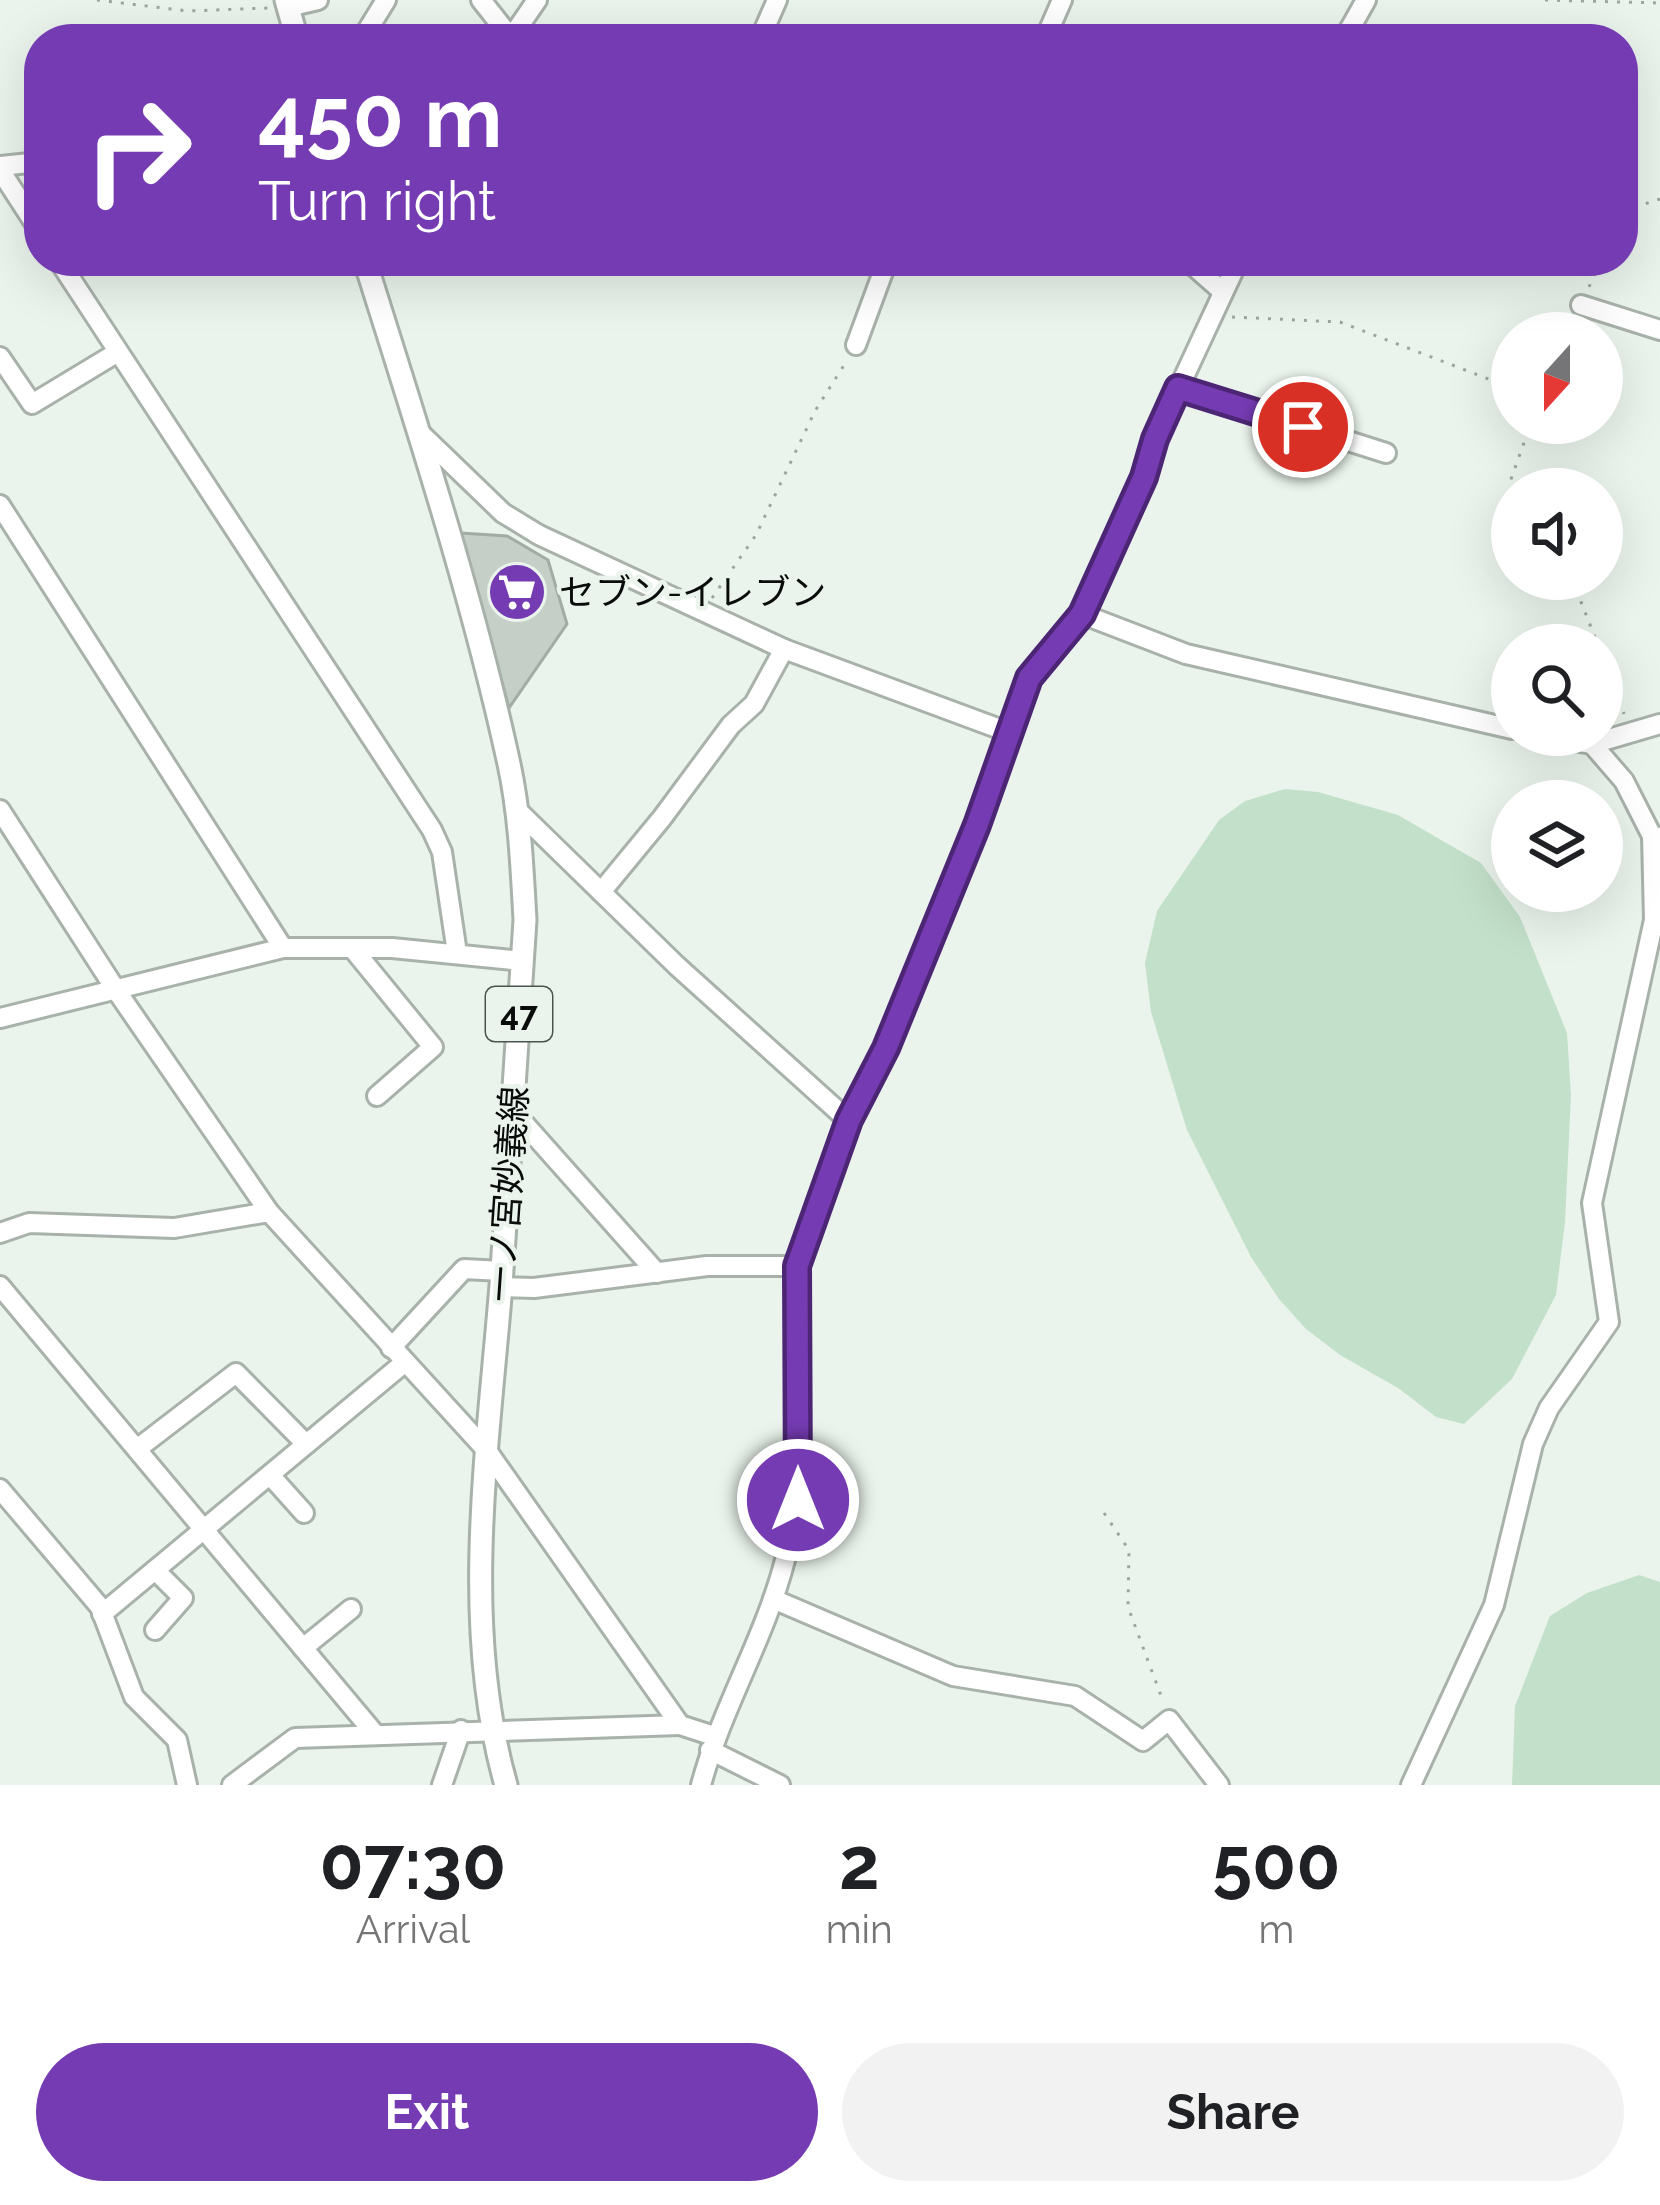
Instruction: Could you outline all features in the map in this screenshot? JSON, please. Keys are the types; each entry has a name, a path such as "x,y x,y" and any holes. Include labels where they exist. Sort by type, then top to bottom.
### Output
{"main road":[{"name":"一ノ宮妙義線","path":"370,276 479,650 515,808 525,920 488,1452 483,1638 493,1729 506,1785"}],"street":[{"path":"287,3 317,0"},
{"path":"481,0 501,24"},
{"path":"0,168 24,206"},
{"path":"69,276 432,830 442,852 457,953"},
{"path":"856,345 881,276"},
{"path":"1204,276 1222,292"},
{"path":"701,1785 712,1743 773,1599 798,1500 797,1266 849,1120 886,1048 977,825 1029,678 1082,614 1230,276"},
{"path":"1581,304 1660,330"},
{"path":"0,357 32,404 118,352"},
{"path":"1178,388 1385,452"},
{"path":"418,431 503,513 539,536 784,649 1008,732"},
{"path":"0,505 284,948"},
{"path":"1082,614 1186,654 1491,724"},
{"path":"601,892 731,725 754,704 784,649"},
{"path":"1623,735 1660,724"},
{"path":"1411,1785 1494,1605 1533,1444 1550,1408 1610,1322 1592,1203 1654,920 1656,836 1624,781 1602,756"},
{"path":"515,808 677,966 849,1120"},
{"path":"0,810 116,990 269,1212 488,1452 680,1725 780,1785"},
{"path":"0,1018 284,948 457,953 522,961"},
{"path":"353,949 433,1047 377,1096"},
{"path":"513,1111 656,1273"},
{"path":"0,1233 29,1223 175,1228 269,1212"},
{"path":"102,1614 307,1444 398,1356 464,1269 534,1288 707,1266 797,1266"},
{"path":"0,1286 375,1734"},
{"path":"137,1449 236,1373 307,1444"},
{"path":"270,1475 304,1513"},
{"path":"0,1489 102,1614 134,1696 177,1740 187,1785"},
{"path":"155,1570 183,1598 155,1630"},
{"path":"773,1599 953,1676 1075,1696 1143,1741 1169,1720 1219,1785"},
{"path":"303,1648 351,1609"},
{"path":"232,1785 295,1738 680,1725"},
{"path":"442,1785 461,1730"}],"path":[{"path":"97,0 188,11 287,3"},
{"path":"1545,0 1660,3"},
{"path":"1210,317 1340,322 1491,380"},
{"path":"703,610 756,536 815,411 856,345"},
{"path":"1623,711 1631,732"},
{"path":"1104,1514 1129,1550 1129,1607 1169,1720"}],"green space":[{"path":"1285,789 1318,792 1398,815 1481,863 1491,877 1491,912 1516,912 1520,917 1567,1033 1571,1095 1556,1295 1512,1379 1464,1424 1436,1417 1306,1329 1251,1257 1187,1130 1151,1012 1145,963 1157,911 1219,820 1245,801"},
{"path":"1639,1575 1660,1582 1660,1785 1512,1785 1515,1706 1550,1616 1587,1593"}],"building":[{"name":"セブン-イレブン","path":"461,533 507,536 548,560 567,624 509,708"}],"place":[{"name":"セブン-イレブン","path":"517,592"}],"route":[{"path":"798,1500 797,1266 849,1120 886,1048 977,825 1029,678 1082,614 1178,388 1303,427"}]}
